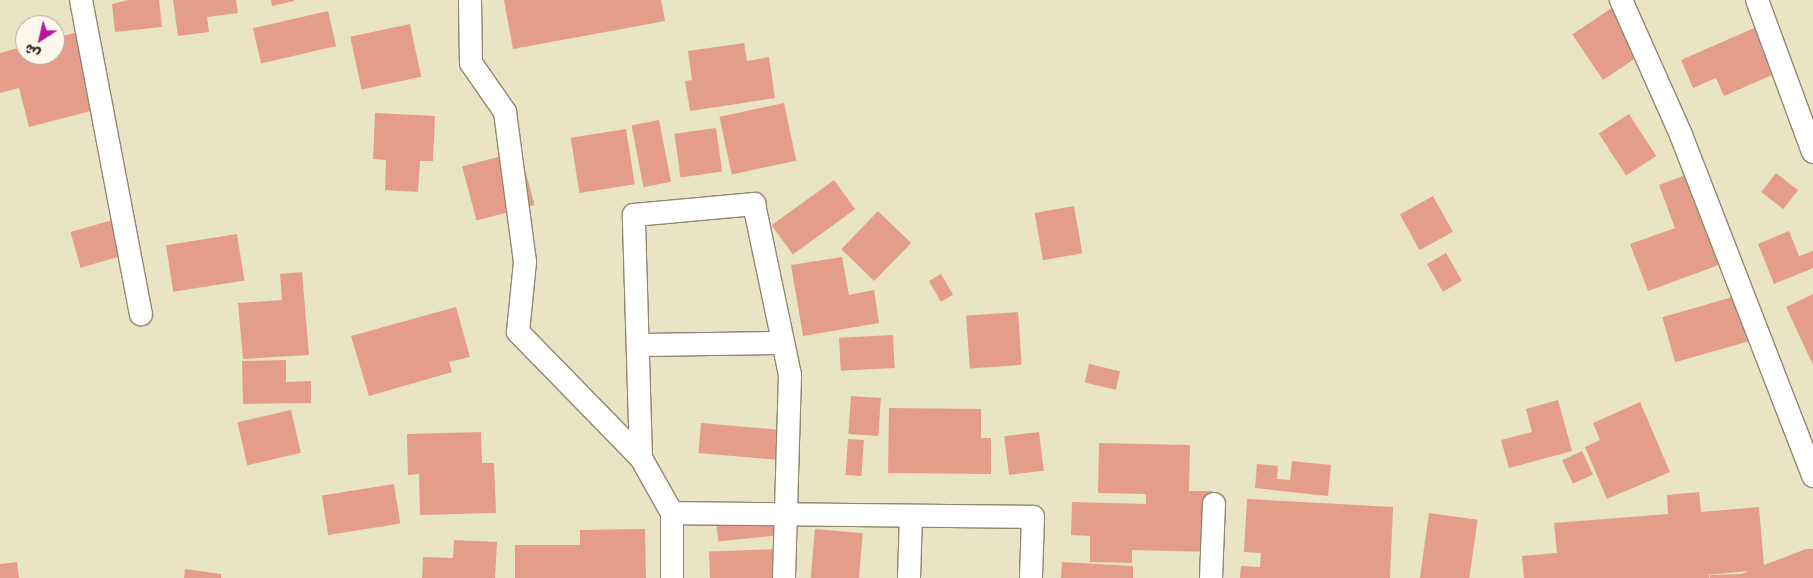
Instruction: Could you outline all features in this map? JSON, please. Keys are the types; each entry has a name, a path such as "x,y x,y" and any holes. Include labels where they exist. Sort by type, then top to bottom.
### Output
{"street":[{"path":"81,0 140,314"},
{"path":"470,0 471,63 505,112 525,262 518,332 641,458 672,513 672,578"},
{"path":"1621,0 1682,135 1813,476"},
{"path":"1757,0 1813,152"},
{"path":"641,458 634,215 754,204 790,375 784,578"},
{"path":"638,345 783,343"},
{"path":"1211,578 1214,504"},
{"path":"672,513 1033,517 1031,578"},
{"path":"909,578 911,516"}],"building":[{"path":"128,0 159,0 162,27 115,32 112,4"},
{"path":"173,0 236,0 238,13 207,17 209,32 178,36"},
{"path":"271,0 294,0 294,1 272,6"},
{"path":"504,0 661,0 665,21 513,49"},
{"path":"1613,7 1644,53 1603,80 1572,34"},
{"path":"328,11 336,46 261,63 253,28"},
{"path":"1768,22 1788,68 1724,96 1716,78 1693,88 1681,60"},
{"path":"410,24 421,77 362,90 350,37"},
{"path":"94,28 114,105 29,127 19,88 0,93 0,53 15,49 15,65 65,65 65,35"},
{"path":"744,43 747,61 769,57 775,98 690,111 685,81 692,80 688,51"},
{"path":"784,103 796,161 732,174 719,117"},
{"path":"375,113 435,116 433,161 420,161 418,192 385,190 386,160 373,159"},
{"path":"1629,114 1656,156 1626,176 1599,134"},
{"path":"659,120 671,182 644,187 632,125"},
{"path":"716,128 722,172 681,177 674,134"},
{"path":"626,129 635,184 579,193 571,138"},
{"path":"520,151 534,205 477,221 462,167"},
{"path":"1699,170 1732,260 1648,291 1630,244 1675,228 1659,185"},
{"path":"1776,173 1798,190 1783,209 1761,192"},
{"path":"834,180 855,209 793,254 772,225"},
{"path":"1433,196 1453,232 1420,250 1400,214"},
{"path":"1074,206 1082,253 1043,260 1035,213"},
{"path":"878,211 911,243 874,281 841,249"},
{"path":"130,215 140,251 81,268 70,232"},
{"path":"1789,231 1799,256 1813,251 1813,268 1774,284 1758,244"},
{"path":"237,234 244,280 173,292 166,245"},
{"path":"1446,253 1462,281 1443,292 1427,264"},
{"path":"842,257 849,295 874,290 879,323 803,336 791,265"},
{"path":"302,272 309,355 243,359 238,303 282,300 280,274"},
{"path":"941,274 953,295 941,302 929,281"},
{"path":"1743,294 1756,339 1675,362 1662,317"},
{"path":"1813,294 1813,365 1786,307"},
{"path":"456,307 470,357 449,362 452,372 369,396 351,336"},
{"path":"1018,312 1022,365 970,368 966,316"},
{"path":"893,335 895,368 841,371 839,338"},
{"path":"286,360 286,382 311,381 311,403 243,404 242,361"},
{"path":"1089,364 1120,371 1116,390 1085,383"},
{"path":"851,396 881,398 878,436 848,434"},
{"path":"1558,400 1572,451 1509,468 1501,440 1532,432 1526,409"},
{"path":"1640,402 1670,472 1607,499 1585,447 1600,440 1593,423"},
{"path":"889,408 981,409 981,438 991,438 991,474 888,473"},
{"path":"291,410 301,453 247,465 237,422"},
{"path":"701,423 789,431 786,461 698,453"},
{"path":"481,432 482,463 494,463 496,513 420,515 419,474 408,475 407,434"},
{"path":"1039,432 1044,471 1009,475 1004,436"},
{"path":"848,439 864,440 861,476 845,475"},
{"path":"1099,443 1190,445 1189,491 1213,491 1212,552 1132,550 1132,563 1090,562 1090,536 1071,535 1072,502 1146,504 1146,494 1098,493"},
{"path":"1582,451 1593,475 1573,484 1562,460"},
{"path":"1292,461 1331,465 1328,496 1255,488 1257,464 1278,466 1277,479 1290,480"},
{"path":"394,484 400,524 328,535 322,495"},
{"path":"1699,492 1701,512 1759,507 1764,565 1806,549 1813,549 1813,578 1710,578 1710,575 1741,574 1749,571 1705,575 1709,575 1709,578 1524,578 1522,556 1557,553 1554,523 1668,514 1667,495"},
{"path":"1247,499 1393,507 1390,578 1240,578 1241,566 1260,567 1261,553 1244,552"},
{"path":"1429,513 1478,520 1469,578 1420,578"},
{"path":"779,517 781,535 718,541 716,524"},
{"path":"645,529 646,578 515,578 515,545 580,545 580,530"},
{"path":"815,529 863,533 859,578 811,578"},
{"path":"454,540 497,542 495,578 422,578 423,557 453,558"},
{"path":"781,549 782,578 710,578 709,552"},
{"path":"17,562 19,578 0,578 0,564"},
{"path":"1062,562 1133,566 1133,578 1061,578"},
{"path":"185,569 221,574 221,578 184,578"}]}
